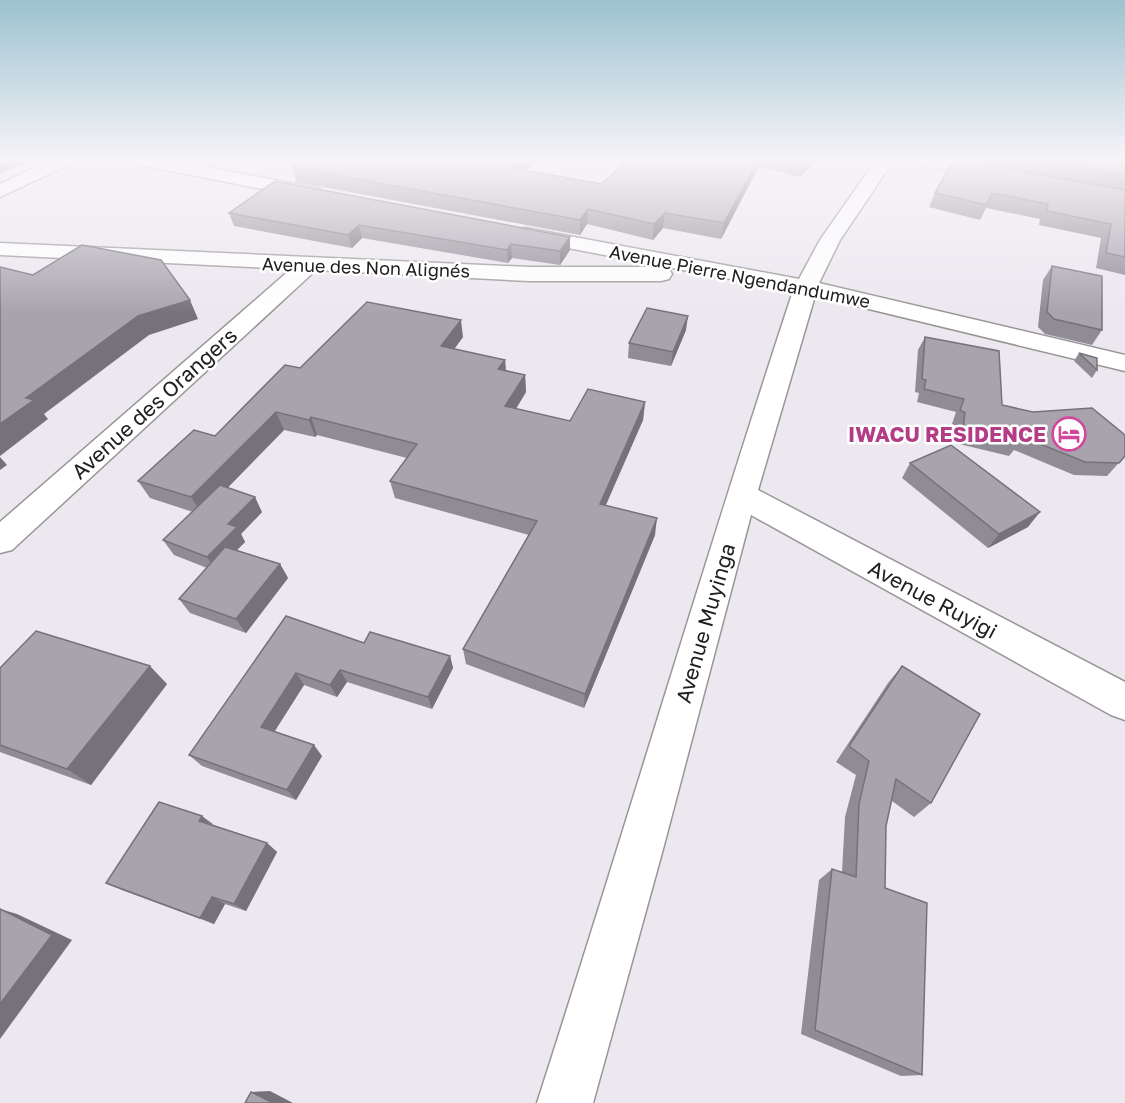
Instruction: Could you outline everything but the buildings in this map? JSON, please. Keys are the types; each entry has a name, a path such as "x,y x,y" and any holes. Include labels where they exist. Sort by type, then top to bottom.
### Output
{"street":[{"name":"Avenue Muyinga","path":"565,1103 641,849 741,495 806,287 830,240 850,211"},
{"name":"Avenue Pierre Ngendandumwe","path":"502,229 806,287 1125,363"},
{"name":"Avenue des Non Alignés","path":"0,249 529,274 732,273"},
{"name":"Avenue des Orangers","path":"0,541 309,265"},
{"name":"Avenue Ruyigi","path":"741,495 1125,702"}],"place":[{"name":"IWACU RESIDENCE","path":"1069,434"}]}
